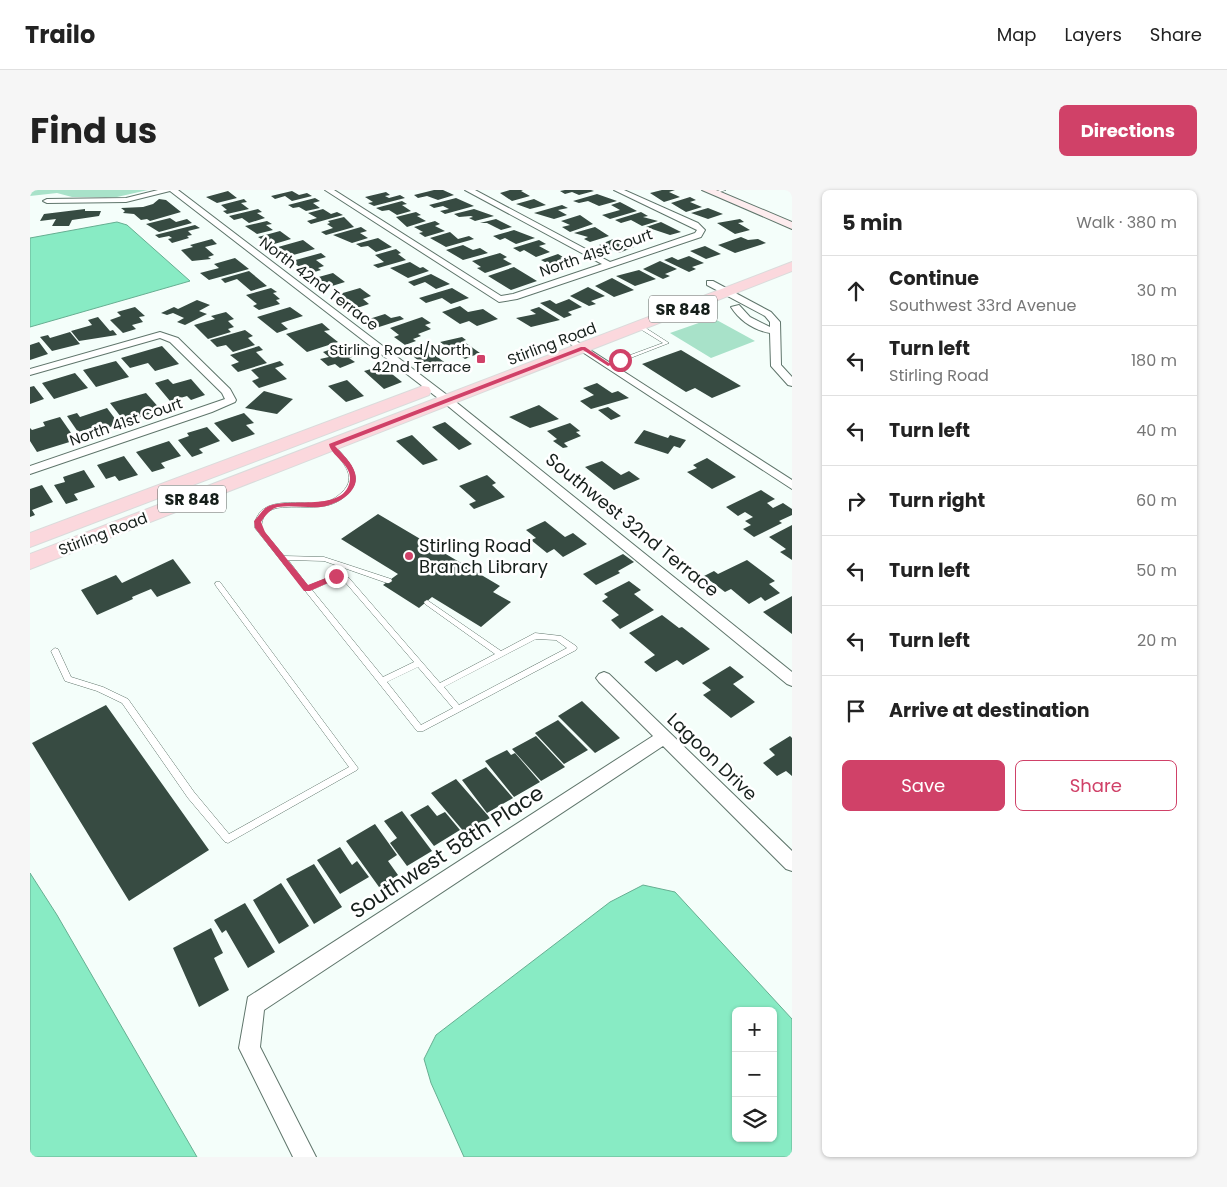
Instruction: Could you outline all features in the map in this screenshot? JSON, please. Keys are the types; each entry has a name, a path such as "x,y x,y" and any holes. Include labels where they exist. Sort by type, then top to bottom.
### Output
{"main road":[{"name":"Stirling Road","path":"30,540 440,394 583,348 639,326 712,289 792,252"},
{"name":"Stirling Road","path":"30,562 331,445 567,338 712,289 792,266"}],"street":[{"path":"47,201 126,200 167,190"},
{"name":"North 42nd Terrace","path":"173,190 440,394"},
{"name":"North 41st Court","path":"329,190 499,299 514,298 698,235 700,230 695,225 618,190"},
{"path":"468,190 610,265"},
{"path":"717,191 792,217"},
{"path":"717,191 792,226"},
{"path":"712,289 736,307 774,330"},
{"path":"712,289 761,310 775,322 776,366 792,383"},
{"path":"736,307 740,313 762,328 774,330"},
{"path":"750,314 761,310"},
{"name":"North 41st Court","path":"30,372 160,334 174,340 226,391 231,400 208,410 30,470"},
{"path":"567,338 792,485"},
{"path":"776,366 792,367"},
{"name":"Southwest 32nd Terrace","path":"440,394 792,680"},
{"name":"Lagoon Drive","path":"604,678 792,863"},
{"name":"Southwest 58th Place","path":"305,1157 249,1048 255,1004 663,738"}],"lane":[{"path":"608,365 667,344 639,326"},
{"path":"331,445 348,464 353,481 349,490 339,498 322,505 278,505 268,509 258,521 258,528 420,729 573,648 558,638 535,636 440,686"},
{"path":"282,558 324,559 389,581"},
{"path":"307,589 336,576 347,580 458,709"},
{"path":"56,651 68,679 100,689 125,701 191,795 228,840 354,768 218,584"},
{"path":"426,602 500,654"},
{"path":"382,681 419,663"}],"shaded area":[{"path":"30,190 148,190 117,197 72,197 57,193 30,196"},
{"path":"117,222 127,225 190,281 30,327 30,238"},
{"path":"713,318 755,341 711,358 670,333"},
{"path":"30,873 57,915 197,1157 30,1157"},
{"path":"643,885 675,892 792,1019 792,1157 464,1157 431,1083 424,1059 436,1035 610,902"}],"building":[{"path":"434,190 443,190 454,195 438,200 427,196 418,198 414,195"},
{"path":"510,190 523,190 521,191 530,196 512,201 500,193"},
{"path":"662,190 675,190 669,192 680,197 664,202 650,193"},
{"path":"228,191 237,198 217,203 206,197"},
{"path":"292,191 299,195 307,193 312,196 292,201 285,196 275,199 271,196"},
{"path":"560,191 594,191 579,195 572,192 565,194"},
{"path":"386,192 390,195 385,196 389,198 400,195 405,198 374,206 368,203 373,202 365,197"},
{"path":"597,194 617,201 599,206 588,201 579,203 573,201"},
{"path":"690,197 696,200 690,202 702,207 686,212 671,203"},
{"path":"315,198 320,201 313,203 320,208 306,211 299,207 293,208 288,205"},
{"path":"456,198 474,206 445,214 440,211 449,209 443,206 434,208 429,205"},
{"path":"159,199 166,200 181,212 150,221 147,219 141,220 134,214 123,213 125,211 121,208 143,207 153,204"},
{"path":"244,199 247,202 241,203 249,209 227,214 223,211 227,210 221,205"},
{"path":"534,199 546,205 530,209 516,204"},
{"path":"402,201 407,204 402,205 411,211 397,215 389,210 382,211 376,208"},
{"path":"620,202 637,211 610,219 602,215 620,210 611,205"},
{"path":"562,205 568,208 558,210 567,215 554,219 534,213"},
{"path":"708,208 723,214 708,219 691,213"},
{"path":"85,209 85,211 101,211 99,216 72,220 69,226 52,226 56,219 40,221 44,214"},
{"path":"258,209 262,212 257,213 265,218 249,223 242,218 234,220 229,216"},
{"path":"323,209 331,214 337,212 343,215 311,224 307,221 317,218 308,213"},
{"path":"474,209 494,216 475,221 469,218 473,217 471,216 459,217 454,214"},
{"path":"416,212 421,215 417,216 426,221 407,227 396,217"},
{"path":"641,212 648,216 643,217 658,221 642,226 631,220 621,223 615,220"},
{"path":"580,215 593,224 570,232 562,227 570,225 561,221"},
{"path":"344,217 354,227 326,235 321,232 333,228 327,224 330,223 328,221"},
{"path":"170,218 176,222 187,219 192,223 159,232 146,224"},
{"path":"496,219 512,227 501,230 487,223 480,223"},
{"path":"740,219 744,222 738,223 750,230 735,234 717,223"},
{"path":"267,221 272,224 266,225 273,230 257,234 245,226"},
{"path":"435,221 440,224 435,226 445,231 425,237 419,233 423,232 414,227"},
{"path":"661,222 681,232 670,235 646,227"},
{"path":"195,225 200,228 188,231 192,235 187,236 189,238 172,243 168,239 172,238 169,236 159,238 155,235"},
{"path":"361,227 367,231 360,233 368,238 352,243 333,235"},
{"path":"595,227 609,236 590,242 584,239 588,237 574,233"},
{"path":"514,230 535,238 516,244 505,238 500,240 493,236"},
{"path":"280,231 291,239 271,245 258,237"},
{"path":"450,232 458,239 469,236 474,239 446,247 430,238"},
{"path":"741,237 748,240 758,239 766,243 735,253 718,245"},
{"path":"378,238 392,247 376,252 368,246 361,247 356,244"},
{"path":"212,239 217,244 205,247 214,255 208,257 211,259 192,261 181,250 193,247 190,245"},
{"path":"613,239 634,247 619,253 599,245"},
{"path":"303,240 315,249 286,257 280,253 285,252 278,247"},
{"path":"539,240 546,244 539,246 550,252 536,257 524,250 520,252 513,248"},
{"path":"463,245 473,250 480,248 488,253 463,260 446,250"},
{"path":"705,246 721,254 706,259 690,251"},
{"path":"396,249 401,253 398,254 406,260 378,268 373,265 384,262 375,255"},
{"path":"321,253 326,257 316,260 324,266 318,268 321,270 308,274 292,261"},
{"path":"500,253 507,257 503,259 512,264 485,273 477,268 481,267 472,261"},
{"path":"558,254 563,257 560,258 574,265 553,272 549,270 556,268 541,260"},
{"path":"689,256 704,263 692,267 696,269 689,272 664,260 672,257 678,260"},
{"path":"235,258 249,269 209,280 200,273 219,268 214,264"},
{"path":"660,261 677,269 665,274 670,276 663,279 643,269"},
{"path":"410,262 429,271 408,278 390,268"},
{"path":"514,267 537,281 511,290 488,276"},
{"path":"639,270 656,279 635,286 616,276"},
{"path":"249,271 267,286 251,291 237,279 225,283 221,279"},
{"path":"333,273 345,282 332,286 315,278"},
{"path":"431,274 450,284 436,289 425,282 414,286 408,282"},
{"path":"612,278 634,290 614,297 595,286"},
{"path":"588,287 605,296 591,301 596,304 589,306 570,296"},
{"path":"271,288 277,292 273,293 280,299 276,300 280,304 259,310 253,306 257,304 246,295"},
{"path":"360,288 371,296 363,299 369,304 354,309 336,295"},
{"path":"452,288 469,298 451,304 442,298 426,303 419,298"},
{"path":"569,299 582,307 568,312 572,315 564,318 540,303 550,300 556,304"},
{"path":"197,300 210,305 199,311 207,314 185,325 177,322 184,318 173,313 167,315 161,313 174,307 178,309"},
{"path":"460,306 468,312 483,309 498,319 477,326 469,321 460,324 442,312"},
{"path":"135,307 145,316 139,317 143,322 132,325 136,329 123,333 110,320 121,316 117,312"},
{"path":"290,307 303,316 281,323 288,329 277,333 257,317"},
{"path":"539,307 560,320 531,327 516,318 536,314 530,310"},
{"path":"226,312 234,319 228,321 234,327 228,329 231,332 208,339 194,325 215,319 211,316"},
{"path":"385,314 391,318 400,316 404,319 379,327 369,319"},
{"path":"98,317 110,331 113,330 117,335 79,341 71,331 92,325 88,320"},
{"path":"422,317 431,323 425,325 431,329 418,334 421,336 413,339 416,341 405,345 394,337 399,335 390,328"},
{"path":"322,323 330,330 324,331 338,342 307,352 286,334"},
{"path":"245,330 253,336 248,338 255,345 233,352 226,345 217,347 210,340"},
{"path":"70,332 80,344 52,351 40,337 48,335 50,338"},
{"path":"462,337 466,340 463,341 480,353 465,359 440,342"},
{"path":"39,342 48,354 30,360 30,345"},
{"path":"346,344 358,355 349,358 355,362 340,368 335,364 328,366 320,359 329,357 323,352"},
{"path":"432,345 438,349 431,352 448,365 431,371 408,352"},
{"path":"162,346 179,364 155,371 148,363 130,368 121,358"},
{"path":"259,346 263,350 256,352 267,363 238,372 231,365 239,362 230,355"},
{"path":"681,350 741,386 712,398 695,388 686,392 642,364"},
{"path":"116,361 129,377 96,387 83,370"},
{"path":"280,361 284,365 275,368 287,379 259,388 252,381 259,378 251,370"},
{"path":"382,366 402,382 384,389 364,371"},
{"path":"75,373 88,388 54,399 42,383"},
{"path":"168,379 173,384 191,379 205,395 191,400 187,396 170,401 155,383"},
{"path":"347,380 364,396 346,402 328,386"},
{"path":"597,383 612,393 618,391 629,398 591,409 580,401 594,395 583,388"},
{"path":"34,386 44,399 30,404 30,387"},
{"path":"264,391 293,399 277,414 245,408"},
{"path":"146,393 161,410 125,422 110,403"},
{"path":"539,405 559,419 530,428 509,417"},
{"path":"608,407 621,416 611,420 598,410"},
{"path":"107,408 119,424 101,430 98,426 78,432 67,416 77,413 80,417"},
{"path":"244,413 254,423 246,425 255,434 232,442 214,423"},
{"path":"60,417 76,440 37,452 30,441 30,428 32,430 45,426 43,422"},
{"path":"445,422 472,444 459,450 432,427"},
{"path":"570,423 580,431 576,432 581,436 564,443 568,447 563,448 553,441 557,439 547,431"},
{"path":"207,427 220,441 199,449 203,453 192,457 178,440 189,436 187,433"},
{"path":"644,430 668,438 670,435 686,440 680,448 674,446 668,454 634,443"},
{"path":"412,435 438,460 423,465 396,441"},
{"path":"169,441 181,456 161,463 165,468 152,472 136,452"},
{"path":"124,456 138,475 119,481 115,476 106,479 97,465"},
{"path":"707,458 736,477 712,489 687,472 697,468 693,465"},
{"path":"602,461 621,475 629,471 640,479 614,490 585,467"},
{"path":"84,470 95,487 74,494 78,500 66,504 54,485 65,482 63,477"},
{"path":"487,475 496,483 492,485 505,497 474,509 469,504 476,501 459,486"},
{"path":"42,485 53,502 32,510 35,515 30,517 30,489"},
{"path":"761,490 775,499 767,503 773,508 783,503 792,509 792,515 779,521 782,523 754,537 743,529 751,525 745,521 753,517 745,512 738,516 726,507"},
{"name":"Stirling Road Branch Library","path":"378,514 500,586 493,592 511,602 481,627 432,597 419,608 383,585 398,574 341,539"},
{"path":"545,521 565,537 573,533 587,544 563,557 554,549 547,553 531,540 536,538 526,530"},
{"path":"792,525 792,560 780,552 786,549 769,537"},
{"path":"623,554 634,562 618,571 620,573 596,585 583,574"},
{"path":"173,559 191,583 157,597 151,589 97,615 81,590 116,575 122,583"},
{"path":"747,560 775,581 769,584 780,593 765,601 761,597 749,604 731,589 725,592 704,576 714,571 718,574"},
{"path":"629,581 641,590 634,594 654,610 620,629 611,620 619,615 602,601 608,597 604,594"},
{"path":"792,596 792,634 763,612"},
{"path":"662,615 679,628 682,627 710,649 683,665 677,660 656,672 644,662 655,655 629,633"},
{"path":"730,666 744,677 733,684 755,702 731,718 703,695 711,690 702,683"},
{"path":"582,701 620,738 595,753 558,716"},
{"path":"106,705 209,850 129,901 32,743"},
{"path":"558,720 588,750 564,764 535,733"},
{"path":"536,736 565,767 541,781 512,749"},
{"path":"790,736 792,738 792,776 786,771 777,776 763,763 775,755 769,749"},
{"path":"507,750 511,755 515,753 540,782 514,797 485,761"},
{"path":"486,767 513,798 487,813 462,780"},
{"path":"456,779 490,818 465,833 431,793"},
{"path":"428,805 437,816 445,812 460,830 434,846 410,815"},
{"path":"402,811 432,851 407,866 390,843 397,838 384,821"},
{"path":"375,824 397,855 388,861 398,875 379,887 346,841"},
{"path":"340,847 352,865 357,861 369,877 340,894 317,860"},
{"path":"314,864 342,907 314,924 286,879"},
{"path":"281,883 309,926 279,944 253,900"},
{"path":"245,903 275,952 248,968 226,930 222,933 214,920"},
{"path":"211,928 223,953 214,958 229,990 199,1007 173,948"}],"place":[{"name":"Stirling Road/North 42nd Terrace","path":"481,359"},
{"name":"Stirling Road Branch Library","path":"409,556"}],"route":[{"path":"336,576 307,589 258,528 260,515 268,509 278,505 290,504 322,505 339,498 349,490 353,481 348,464 331,445 583,348 608,365 620,360"}]}
